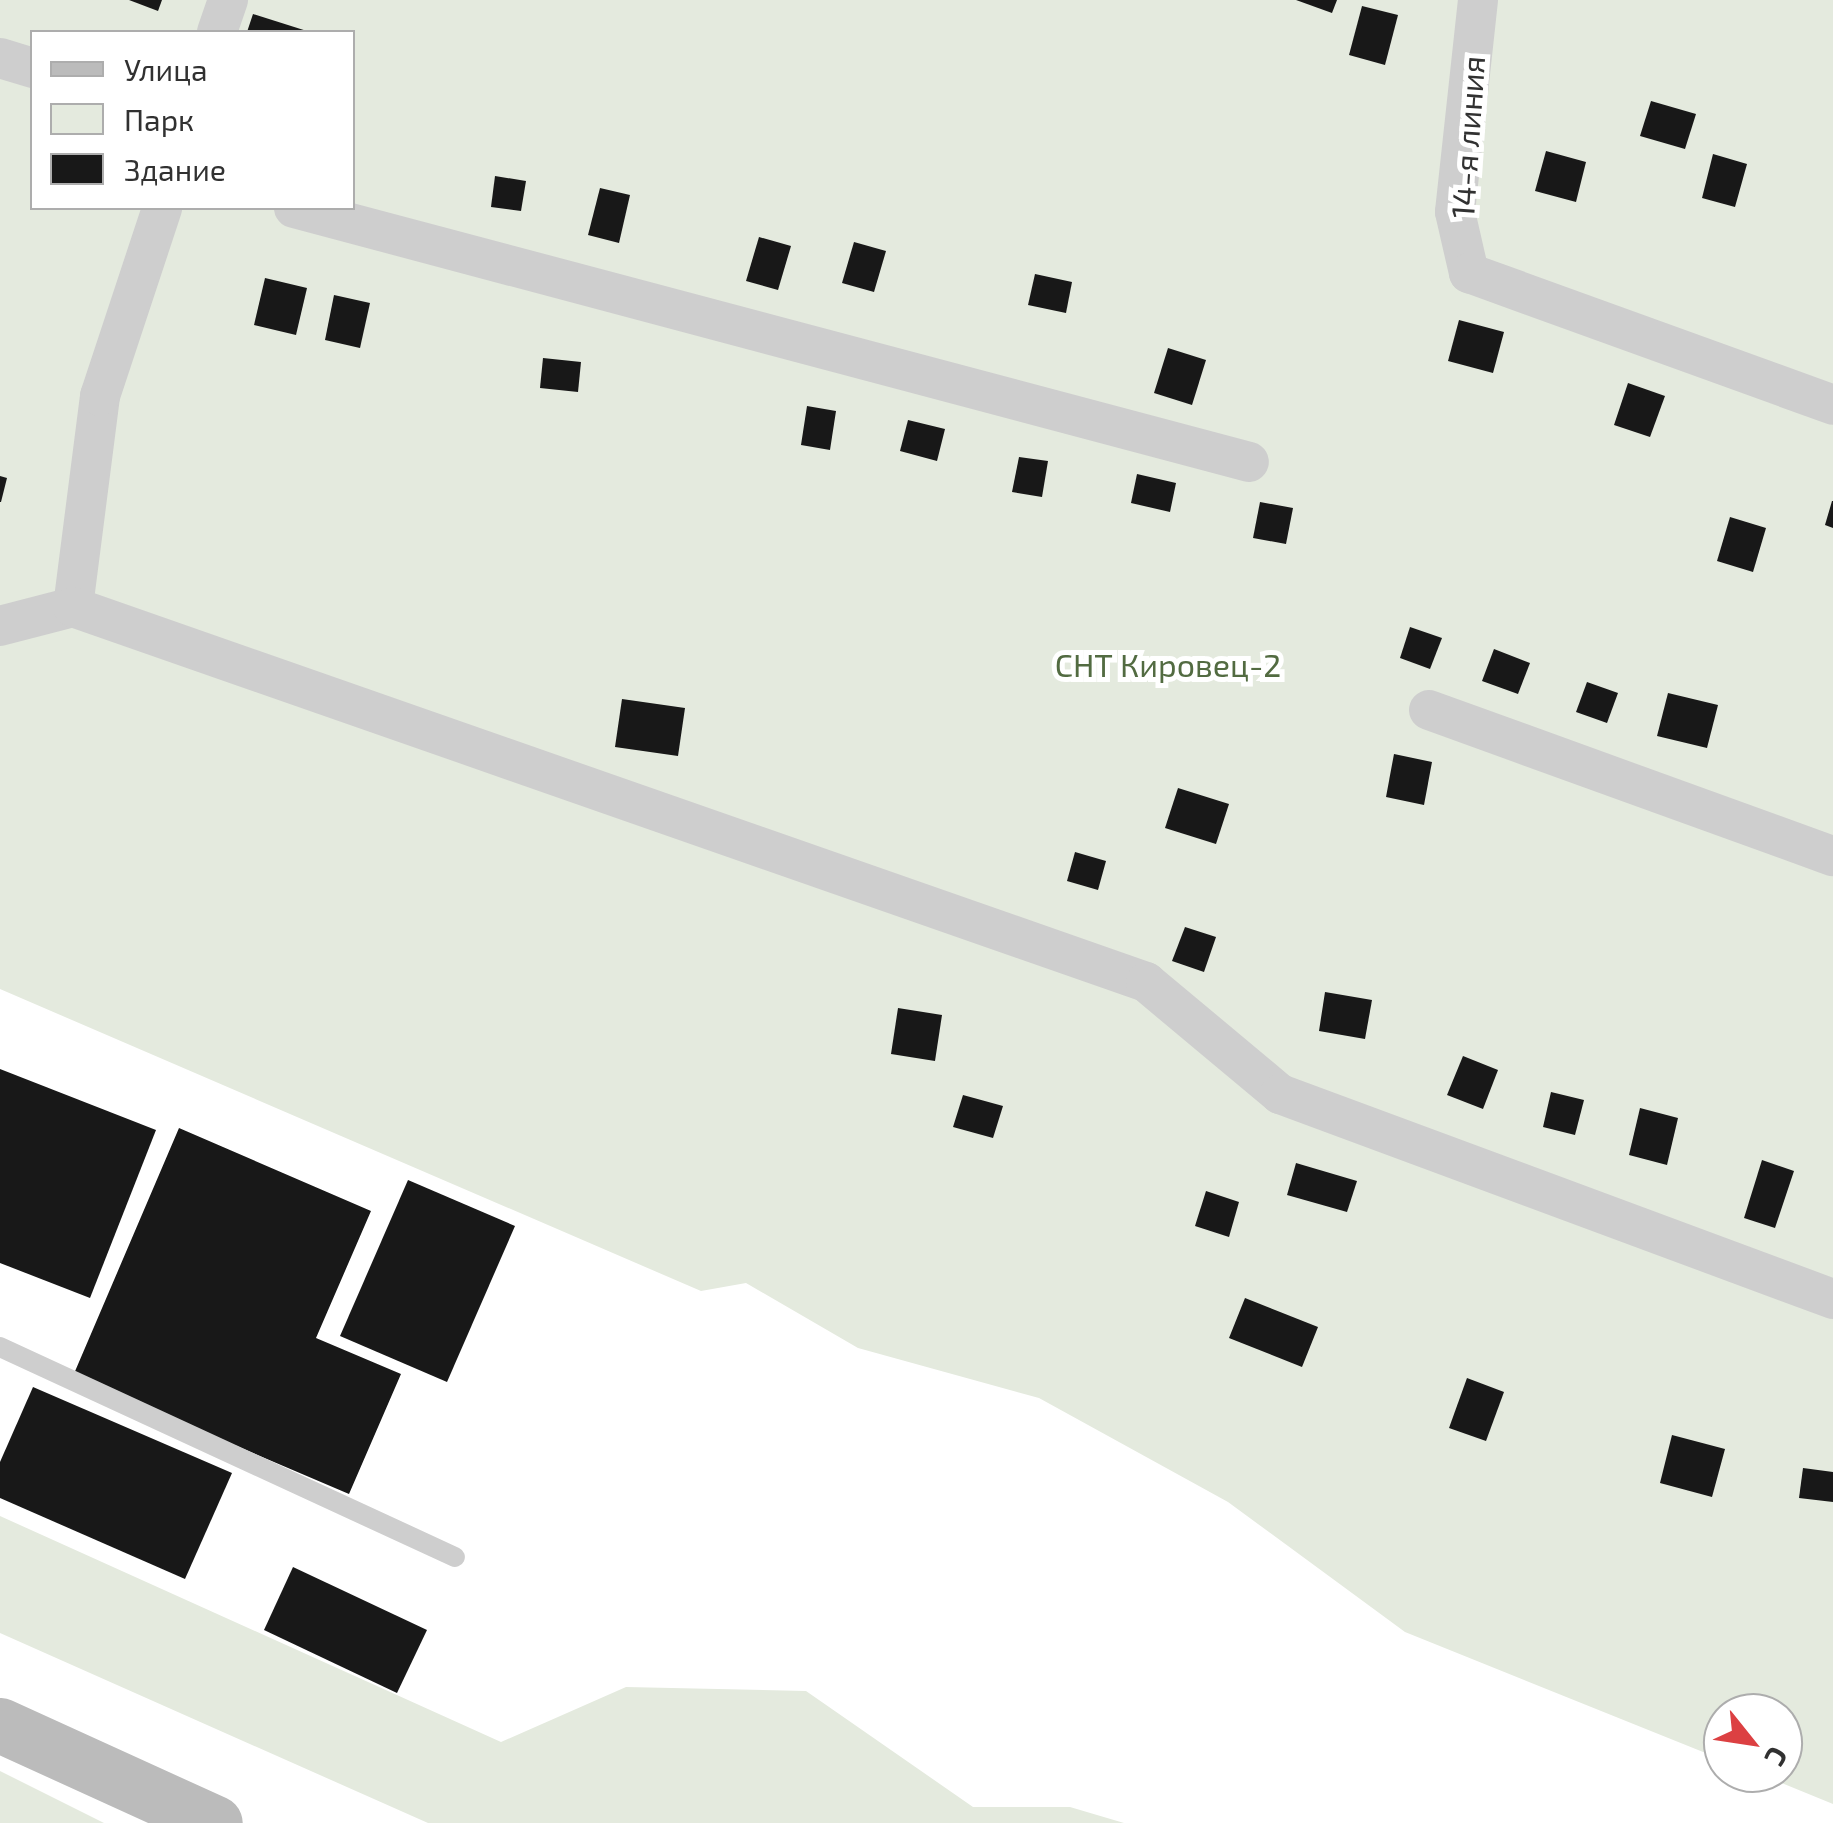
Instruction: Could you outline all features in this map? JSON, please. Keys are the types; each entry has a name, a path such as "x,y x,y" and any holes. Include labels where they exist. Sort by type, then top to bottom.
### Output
{"main road":[{"path":"0,1725 215,1823"}],"street":[{"path":"218,30 228,0"},
{"name":"14-я линия","path":"1478,0 1455,212 1470,273 1833,404"},
{"path":"0,58 30,67"},
{"path":"73,607 100,396 161,210"},
{"path":"302,210 1249,462"},
{"path":"0,626 73,607 1146,982 1280,1094 1833,1299"},
{"path":"1429,710 1833,856"}],"lane":[{"path":"0,1347 455,1558"}],"green space":[{"name":"СНТ Кировец-2","path":"0,0 1833,0 1833,1804 1803,1792 1803,1693 1703,1693 1703,1752 1405,1632 1228,1502 1039,1398 858,1348 746,1283 701,1291 0,989"},
{"path":"0,1516 501,1742 626,1687 806,1691 973,1807 1070,1807 1124,1823 428,1823 0,1633"},
{"path":"0,1771 104,1823 0,1823"}],"building":[{"path":"129,0 162,0 158,11"},
{"path":"1296,0 1337,0 1332,13"},
{"path":"1362,6 1398,15 1385,65 1349,55"},
{"path":"253,14 304,30 248,30"},
{"path":"1651,101 1696,114 1685,149 1640,136"},
{"path":"1546,151 1586,162 1576,202 1535,191"},
{"path":"1713,154 1747,164 1735,207 1702,198"},
{"path":"495,176 526,181 521,211 491,207"},
{"path":"600,188 630,195 619,243 588,235"},
{"path":"759,237 791,246 778,290 746,281"},
{"path":"854,242 886,251 874,292 842,283"},
{"path":"1035,274 1072,282 1066,313 1028,305"},
{"path":"265,278 307,288 296,335 254,325"},
{"path":"334,295 370,303 360,348 325,340"},
{"path":"1459,320 1504,332 1493,373 1448,361"},
{"path":"1168,348 1206,360 1192,405 1154,393"},
{"path":"543,358 581,362 578,392 540,388"},
{"path":"1628,383 1665,396 1650,437 1614,425"},
{"path":"807,406 836,411 830,450 801,445"},
{"path":"908,420 945,429 937,461 900,451"},
{"path":"1019,457 1048,461 1042,497 1012,492"},
{"path":"1137,474 1176,483 1170,512 1131,503"},
{"path":"0,476 7,478 1,502 0,502"},
{"path":"1833,501 1833,528 1825,525"},
{"path":"1260,502 1293,508 1286,544 1253,538"},
{"path":"1730,517 1766,528 1753,572 1717,561"},
{"path":"1410,627 1442,638 1430,669 1400,658"},
{"path":"1494,649 1530,663 1518,694 1482,681"},
{"path":"1587,682 1618,693 1607,723 1576,712"},
{"path":"1668,693 1718,705 1707,748 1657,736"},
{"path":"622,699 685,708 678,756 615,747"},
{"path":"1394,754 1432,762 1424,805 1386,797"},
{"path":"1178,788 1229,804 1216,844 1165,828"},
{"path":"1075,852 1106,861 1098,890 1067,881"},
{"path":"1185,927 1216,937 1204,972 1172,961"},
{"path":"1325,992 1372,1000 1365,1039 1319,1031"},
{"path":"898,1008 942,1015 935,1061 891,1054"},
{"path":"1463,1056 1498,1070 1483,1109 1447,1095"},
{"path":"0,1069 156,1130 90,1298 0,1263"},
{"path":"1551,1092 1584,1100 1575,1135 1543,1127"},
{"path":"963,1095 1003,1106 993,1138 953,1127"},
{"path":"1640,1108 1678,1118 1667,1165 1629,1155"},
{"path":"179,1128 371,1211 316,1338 401,1374 349,1494 73,1376"},
{"path":"1762,1160 1794,1171 1775,1228 1744,1218"},
{"path":"1296,1163 1357,1181 1347,1212 1287,1195"},
{"path":"408,1180 515,1226 447,1382 340,1336"},
{"path":"1206,1191 1239,1202 1229,1237 1195,1226"},
{"path":"1245,1298 1318,1327 1302,1367 1229,1338"},
{"path":"1467,1378 1504,1392 1486,1441 1449,1428"},
{"path":"33,1387 232,1473 185,1579 0,1498 0,1462"},
{"path":"1672,1435 1725,1449 1712,1497 1660,1483"},
{"path":"1803,1468 1833,1472 1833,1502 1799,1498"},
{"path":"293,1567 427,1630 397,1693 264,1630"}]}
